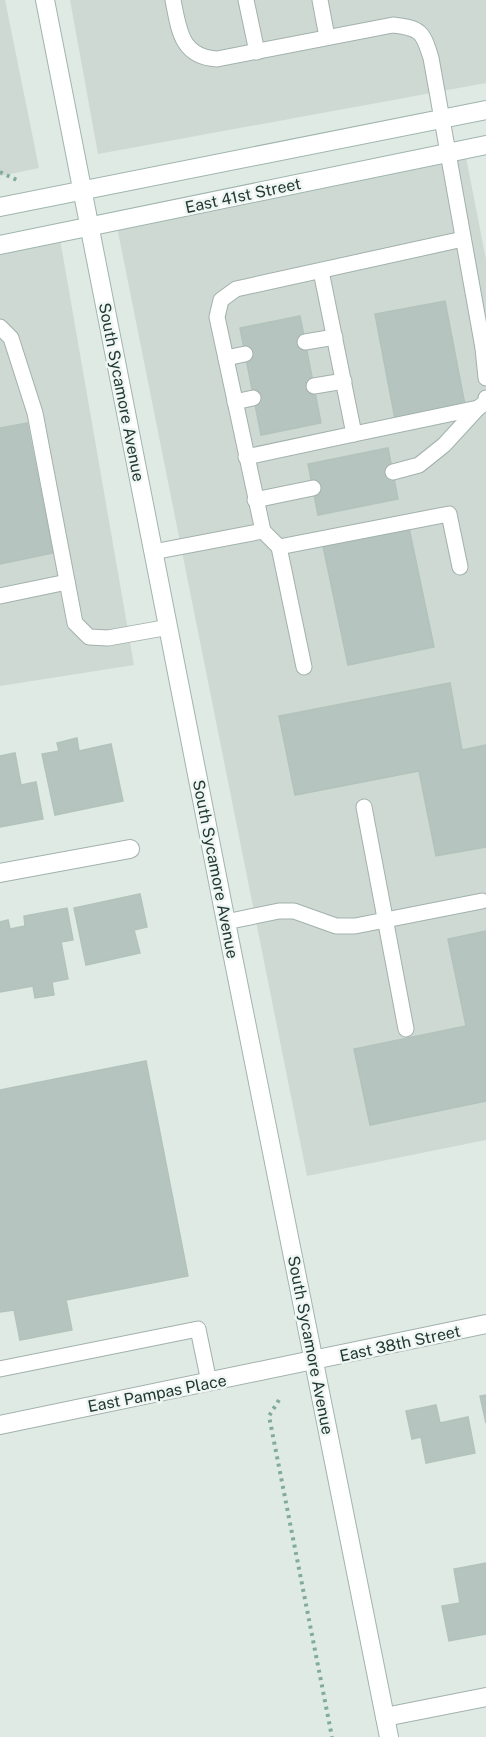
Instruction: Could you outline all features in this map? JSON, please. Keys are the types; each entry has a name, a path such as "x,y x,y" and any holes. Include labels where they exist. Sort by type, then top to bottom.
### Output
{"main road":[{"name":"South Sycamore Avenue","path":"45,0 389,1737"},
{"path":"0,207 486,110"},
{"name":"East 41st Street","path":"0,245 486,145"},
{"path":"0,873 130,849"},
{"name":"East 38th Street","path":"314,1361 486,1324"},
{"name":"East Pampas Place","path":"0,1425 314,1361"},
{"path":"385,1718 486,1697"}],"lane":[{"path":"173,0 187,47 195,55 210,59 393,25 412,27 426,41 444,118 448,153 484,348 486,378"},
{"path":"246,0 257,52"},
{"path":"320,0 327,38"},
{"path":"304,667 279,547 263,531 255,500 217,317 221,300 236,289 463,239"},
{"path":"321,270 354,434"},
{"path":"0,327 10,338 35,413 35,439 75,623 89,637 108,638 168,627"},
{"path":"305,342 335,337"},
{"path":"226,358 245,354"},
{"path":"314,386 344,381"},
{"path":"235,402 253,398"},
{"path":"246,457 482,403"},
{"path":"393,472 419,465 444,445 482,403"},
{"path":"255,500 313,488"},
{"path":"279,547 449,514 460,567"},
{"path":"153,552 263,531"},
{"path":"0,596 67,582"},
{"path":"363,807 406,1029"},
{"path":"226,922 279,911 294,911 336,926 356,926 482,901"},
{"path":"0,1369 198,1329 208,1382"}],"path":[{"path":"0,172 23,183"},
{"path":"279,1400 269,1416 332,1737"}],"shaded area":[{"path":"0,0 5,0 39,168 0,176"},
{"path":"70,0 486,0 486,83 98,154"},
{"path":"466,157 486,260 486,1140 307,1176 117,227"},
{"path":"60,239 134,665 0,686 0,252"}],"building":[{"path":"445,301 465,405 395,419 375,314"},
{"path":"300,316 321,423 261,435 240,328"},
{"path":"27,423 53,553 0,564 0,428"},
{"path":"388,448 398,499 318,515 308,464"},
{"path":"409,528 434,647 348,665 323,546"},
{"path":"450,683 462,750 486,745 486,847 436,856 419,771 295,795 279,716"},
{"path":"77,738 79,751 111,744 123,801 55,815 42,754 59,751 57,743"},
{"path":"15,753 21,785 36,782 43,819 0,827 0,756"},
{"path":"140,894 147,927 134,930 140,953 86,965 74,908"},
{"path":"67,908 73,940 61,942 68,979 52,982 54,995 35,998 33,986 0,992 0,922 8,920 10,929 25,926 24,916"},
{"path":"486,931 486,1101 370,1125 354,1049 466,1026 448,939"},
{"path":"146,1061 188,1276 66,1300 72,1330 20,1340 14,1310 0,1312 0,1090"},
{"path":"486,1395 486,1423 480,1396"},
{"path":"436,1405 440,1423 468,1417 475,1453 426,1463 421,1437 412,1439 406,1411"},
{"path":"486,1563 486,1634 449,1641 442,1606 460,1603 454,1569"}]}
